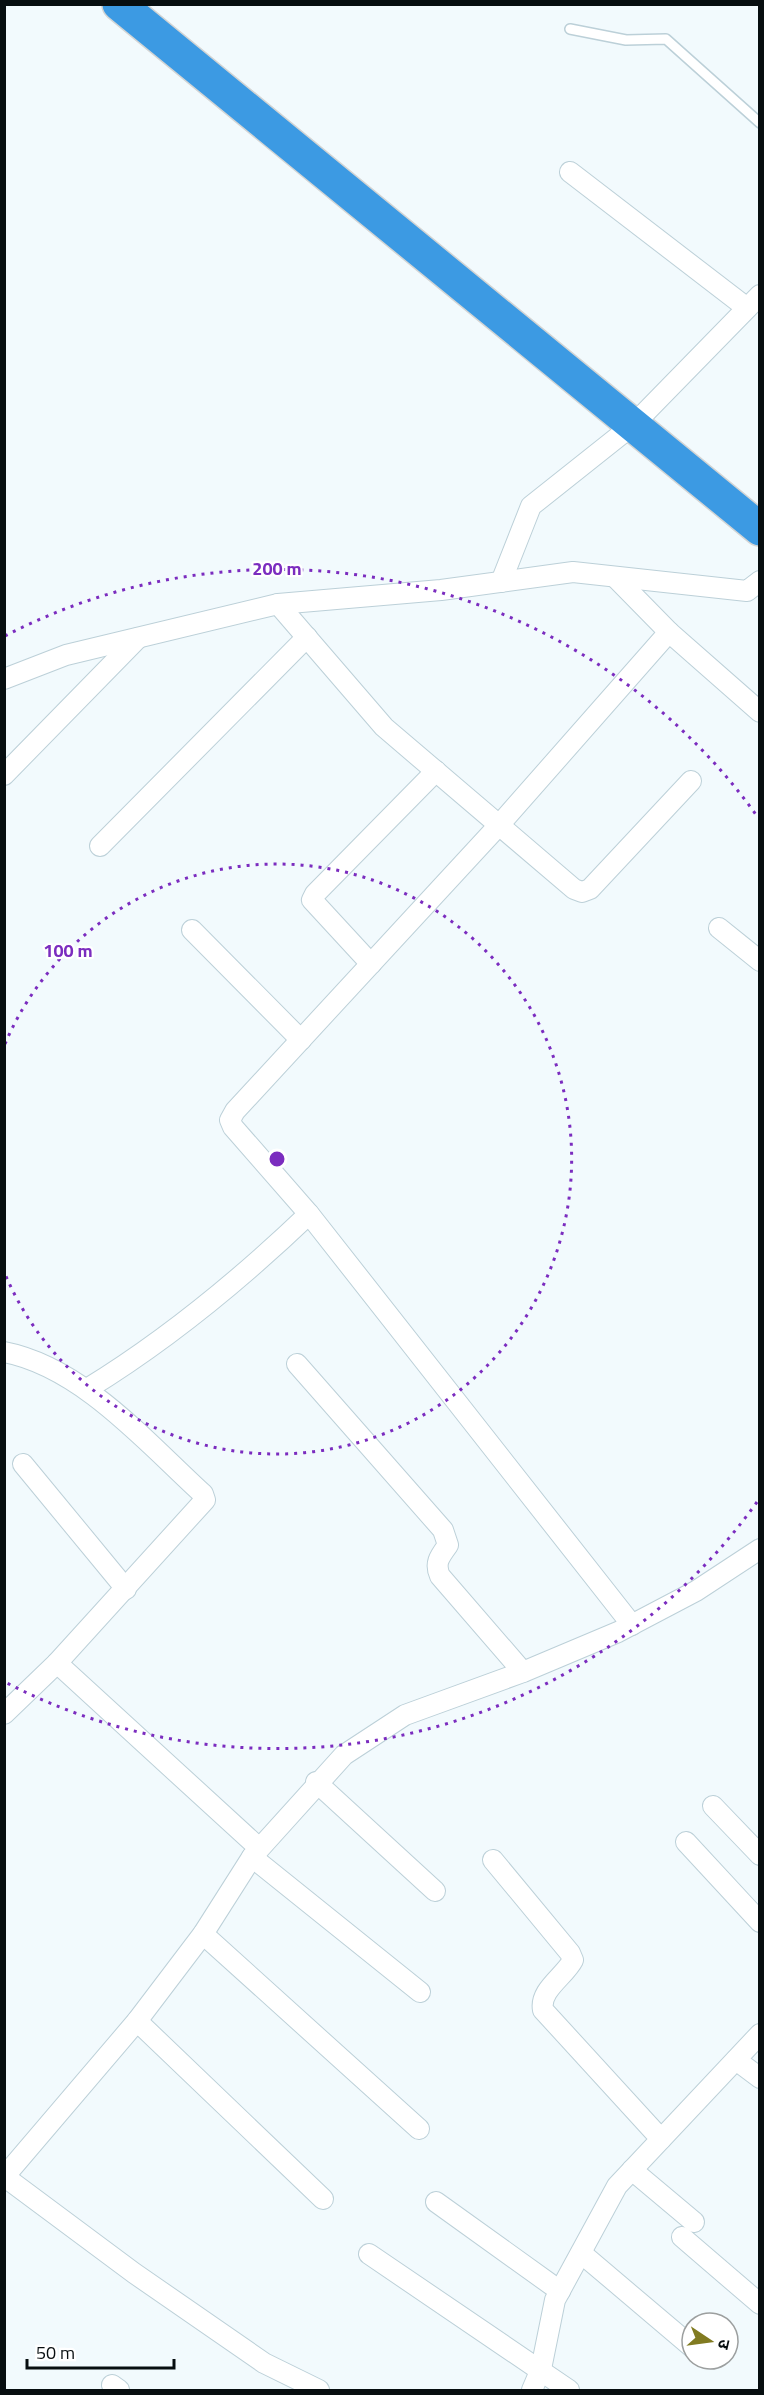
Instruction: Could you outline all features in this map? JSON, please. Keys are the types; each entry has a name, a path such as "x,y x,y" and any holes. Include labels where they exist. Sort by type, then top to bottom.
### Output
{"highway":[{"path":"127,8 759,529"}],"street":[{"path":"501,582 531,506 633,425 753,302 570,172"},
{"path":"4,679 66,655 279,604 501,582 573,572 747,591 759,581"},
{"path":"615,577 669,632 759,712"},
{"path":"279,604 384,727 574,889 582,892 590,889 691,781"},
{"path":"632,1625 309,1214 232,1127 230,1120 500,824 669,632"},
{"path":"100,846 307,637"},
{"path":"4,775 138,638"},
{"path":"371,964 312,900 315,894 436,771"},
{"path":"719,928 759,961"},
{"path":"192,930 301,1040"},
{"path":"87,1389 129,1363 258,1263 309,1214"},
{"path":"4,1352 38,1363 87,1389 203,1494 205,1500 57,1663 4,1714"},
{"path":"297,1364 443,1530 448,1545 438,1559 436,1568 440,1576 523,1672"},
{"path":"23,1464 126,1588"},
{"path":"319,2391 264,2364 134,2273 5,2177 137,2022 203,1934 256,1852 316,1782 344,1755 395,1720 523,1672 632,1625 696,1591 759,1549"},
{"path":"57,1663 256,1852 420,1992"},
{"path":"316,1782 435,1891"},
{"path":"713,1806 759,1856"},
{"path":"686,1842 759,1922"},
{"path":"493,1860 570,1953 573,1960 546,1994 542,2003 543,2010 661,2139"},
{"path":"203,1934 419,2129"},
{"path":"137,2022 322,2199"},
{"path":"532,2391 541,2369 555,2300 617,2186 759,2034"},
{"path":"735,2060 759,2078"},
{"path":"632,2170 694,2222"},
{"path":"436,2202 560,2291"},
{"path":"681,2238 759,2304"},
{"path":"581,2253 680,2337"},
{"path":"369,2254 541,2369 569,2391"}],"lane":[{"path":"570,29 626,40 666,39 759,123"}]}
